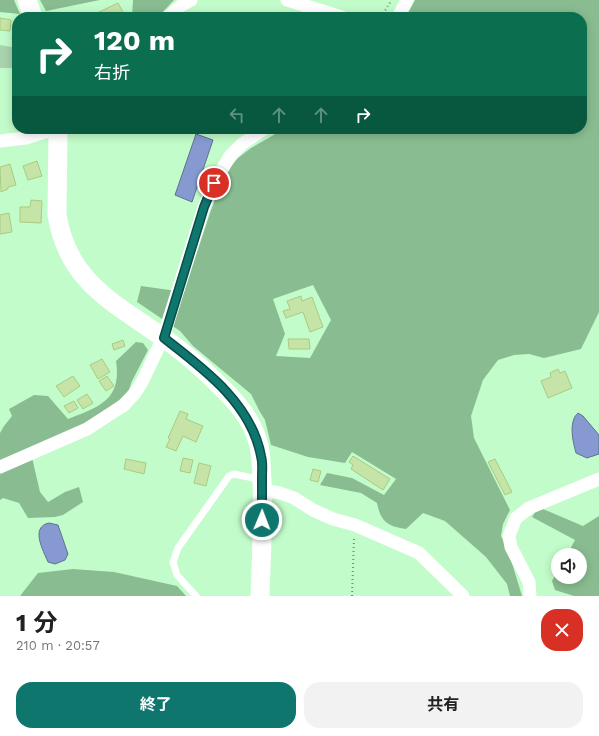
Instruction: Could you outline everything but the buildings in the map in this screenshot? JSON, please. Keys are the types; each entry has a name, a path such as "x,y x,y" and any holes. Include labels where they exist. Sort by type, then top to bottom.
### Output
{"street":[{"path":"27,0 31,12"},
{"path":"174,12 191,0"},
{"path":"287,0 326,12"},
{"path":"401,12 407,0"},
{"path":"0,141 26,138 38,134"},
{"path":"58,134 57,215 59,229 71,258 79,272 95,289 199,365 231,396 251,423 262,457 260,596"},
{"path":"0,467 86,428 124,405 135,393 164,338 202,214 214,183 230,156 242,144 257,134"},
{"path":"530,596 529,582 511,547 509,536 516,518 529,508 599,479"},
{"path":"262,485 294,498 333,519 355,525 419,553 463,596"}],"lane":[{"path":"196,596 177,575 174,562 178,548 229,476 234,474 262,485"}],"path":[{"path":"384,12 392,0"},
{"path":"352,596 355,525"}],"green space":[{"path":"0,0 14,0 19,12 12,13 0,12"},
{"path":"40,0 100,0 46,11"},
{"path":"133,0 174,0 163,12 132,12"},
{"path":"415,0 599,0 599,312 581,349 544,358 529,354 514,355 498,360 483,380 471,416 474,438 510,510 503,524 501,536 508,550 522,596 510,596 507,584 486,557 445,521 423,513 406,529 394,526 383,519 377,503 361,493 320,485 327,473 352,478 384,495 396,479 352,452 345,463 308,457 271,445 265,420 251,394 193,346 180,331 137,302 141,286 184,292 224,175 238,158 251,148 275,134 587,134 587,12 409,12","holes":["313,285 331,320 310,358 276,356 285,334 273,299"]},
{"path":"0,45 12,47 12,68 0,68"},
{"path":"136,342 143,343 148,350 128,392 91,422 30,449 40,492 48,502 65,492 79,487 83,502 63,515 55,517 28,518 19,503 3,498 0,500 0,433 12,416 9,409 34,395 48,396 68,419 98,406 112,393 117,374 116,361"},
{"path":"543,509 583,526 599,516 599,596 574,596 555,590 553,584 587,584 587,548 571,548 575,540 532,517 536,511"},
{"path":"73,569 114,572 177,586 186,596 20,596 38,573"}],"water":[{"path":"196,134 213,140 192,202 175,195"},
{"path":"578,413 583,416 599,435 599,454 587,458 576,453 572,427"},
{"path":"49,523 58,525 68,554 65,560 55,564 48,562 41,545 39,534 43,525"}],"route":[{"path":"214,183 204,207 164,338 199,365 231,396 251,423 262,457 262,520"}]}
